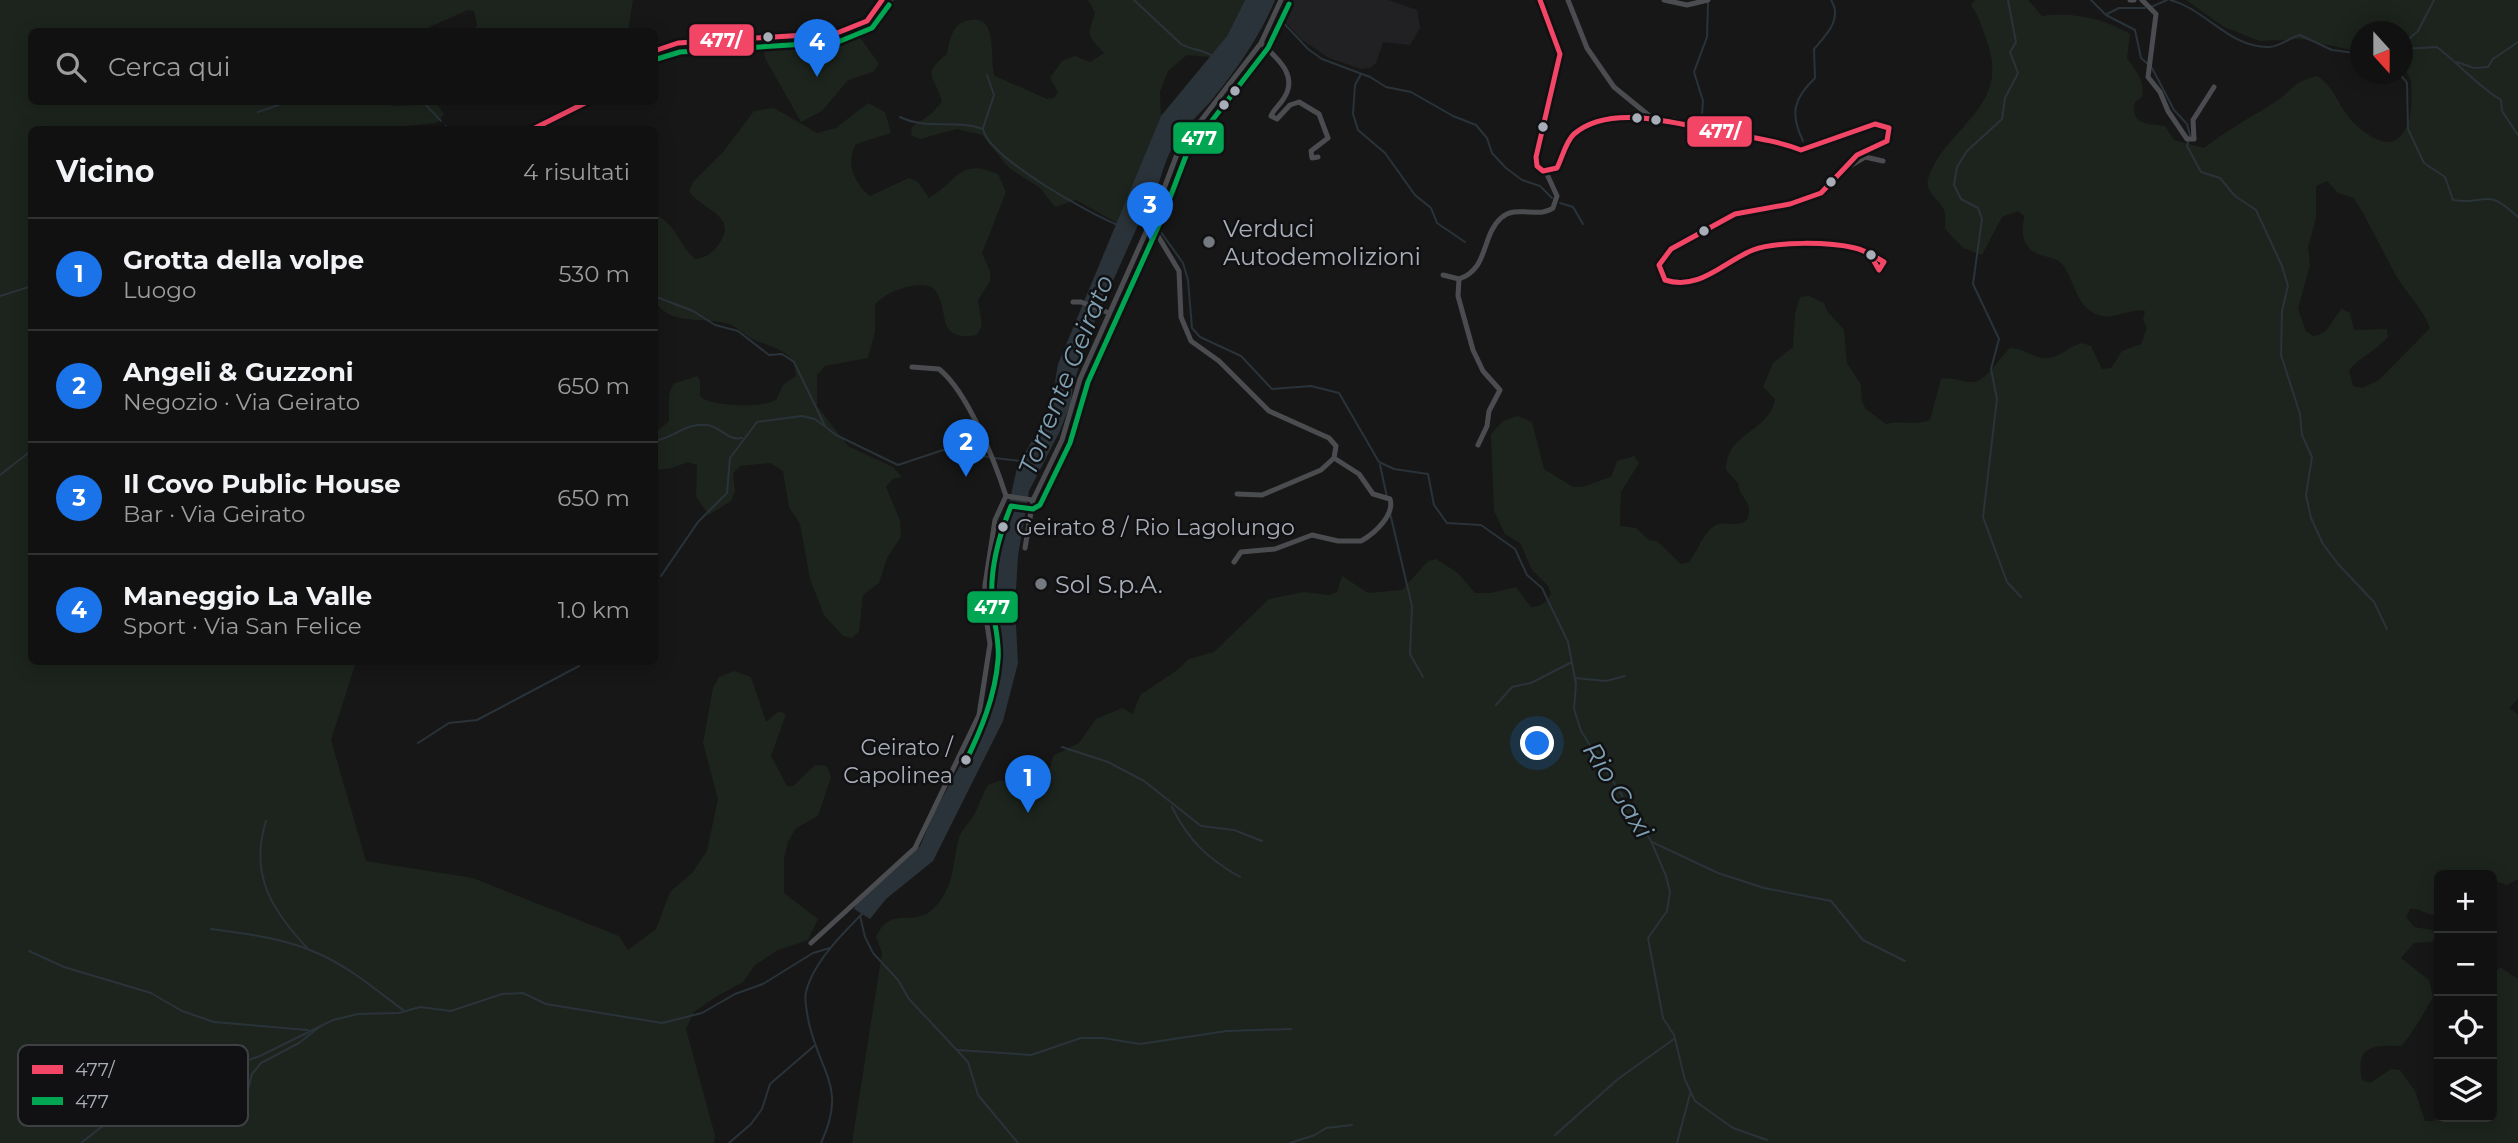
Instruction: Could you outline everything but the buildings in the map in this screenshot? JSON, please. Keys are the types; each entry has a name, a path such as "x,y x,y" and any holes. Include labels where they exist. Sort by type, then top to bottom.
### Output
{"street":[{"path":"658,50 678,43 838,33 867,21 882,0"},
{"path":"1026,548 1030,500 1062,440 1080,379 1105,311 1155,212 1184,140 1261,43 1282,0"},
{"path":"1443,275 1459,279 1478,266 1500,218 1509,213 1545,212 1553,208 1556,190 1546,172 1537,166 1536,157 1560,54 1541,0"},
{"path":"1568,0 1587,48 1614,87 1652,118"},
{"path":"1664,0 1687,5 1710,2"},
{"path":"2142,0 2154,11 2147,70 2149,79 2190,140 2195,136 2193,120 2214,87"},
{"path":"1261,43 1286,68 1288,75 1286,95 1271,116 1279,118 1290,105 1299,102 1319,114 1328,138 1311,151 1312,158 1318,157"},
{"path":"538,126 581,105"},
{"path":"1546,172 1557,168 1569,140 1586,128 1611,120 1652,118 1778,141 1801,150 1875,124 1887,126 1890,135 1887,141 1857,155 1821,194 1790,204 1735,214 1675,246 1662,258 1660,272 1669,282 1682,284 1765,247 1856,248 1871,256"},
{"path":"1843,170 1873,157 1883,161"},
{"path":"1148,225 1158,236 1179,271 1181,317 1191,341 1219,361 1269,411 1333,440 1337,449 1334,458 1321,470 1262,495 1237,494"},
{"path":"1459,279 1458,296 1473,350 1483,371 1500,390 1489,411 1487,426 1478,445"},
{"path":"1073,302 1081,302 1105,311"},
{"path":"811,943 915,848 979,715 990,644 984,604 985,585 995,520 1006,497 967,406 945,374 935,368 912,367"},
{"path":"1234,562 1241,552 1275,549 1303,536 1361,541 1382,523 1391,509 1390,499 1373,494 1359,474 1334,458"},
{"path":"1006,497 1030,500"}],"shaded area":[{"path":"0,0 633,0 628,28 475,28 477,25 474,11 468,10 427,28 28,28 28,105 438,105 444,114 437,123 405,126 28,126 28,665 355,665 331,740 366,861 473,878 619,936 628,950 656,929 670,892 692,873 707,851 718,799 703,743 713,688 719,677 734,671 751,677 766,722 779,711 786,714 771,756 787,786 793,786 815,765 827,766 831,777 818,816 796,828 788,842 784,858 784,893 818,919 808,940 778,950 755,965 743,982 694,1012 686,1029 715,1136 714,1143 0,1143"},
{"path":"1088,0 1245,0 1227,36 1211,57 1187,55 1168,71 1160,92 1161,116 1117,223 1076,200 1055,207 1040,188 1009,168 982,135 957,129 920,139 911,135 912,127 942,102 932,71 947,54 957,26 966,21 977,20 984,23 991,38 995,76 1047,99 1054,98 1058,92 1050,78 1062,61 1075,56 1090,62 1104,53 1090,35 1095,13"},
{"path":"1285,0 1388,0 1417,10 1420,28 1410,45 1383,42 1376,63 1370,68 1361,69 1329,58 1302,40 1279,15"},
{"path":"1975,0 2028,0 2042,16 2088,18 2130,34 2127,58 2139,76 2143,91 2142,97 2135,102 2135,115 2142,122 2165,126 2174,140 2204,148 2279,100 2296,84 2317,76 2328,86 2353,122 2369,135 2382,141 2392,141 2400,137 2406,128 2412,100 2413,21 2350,21 2350,50 2301,39 2260,41 2224,27 2186,0 2518,0 2518,699 2509,708 2518,714 2518,879 2507,885 2497,882 2497,870 2434,870 2434,915 2410,909 2406,917 2414,927 2432,930 2434,940 2414,943 2401,958 2429,980 2433,997 2401,1046 2382,1046 2368,1050 2361,1060 2360,1069 2362,1080 2370,1083 2391,1069 2400,1070 2415,1091 2425,1121 2497,1122 2497,970 2500,967 2518,979 2518,1143 852,1143 882,953 876,937 888,922 926,914 941,900 952,874 960,835 974,815 988,785 1001,780 1039,797 1046,785 1053,756 1079,743 1096,719 1122,708 1133,714 1140,695 1189,659 1214,652 1269,599 1304,592 1329,595 1337,592 1342,576 1368,593 1402,590 1428,561 1436,559 1458,573 1475,593 1491,593 1516,587 1531,607 1547,600 1551,594 1548,586 1532,570 1520,543 1505,534 1494,511 1491,434 1503,421 1518,416 1532,422 1544,469 1573,487 1582,487 1611,477 1617,461 1634,456 1639,463 1621,492 1620,526 1636,528 1649,540 1657,541 1681,564 1689,562 1711,528 1720,524 1744,522 1747,518 1748,505 1738,483 1726,470 1728,457 1733,447 1757,427 1771,410 1775,399 1763,387 1773,363 1793,347 1795,313 1800,297 1809,296 1824,303 1827,311 1844,330 1847,363 1861,385 1862,402 1866,409 1886,424 1930,420 1941,379 1979,381 2010,348 2049,358 2082,343 2091,346 2102,369 2111,368 2122,352 2141,344 2147,328 2143,320 2145,311 2107,317 2087,308 2063,265 2055,259 2034,252 2026,244 2023,234 2024,216 2018,211 2002,217 1982,255 1963,248 1945,229 1944,210 1929,190 1928,181 1949,143 1984,101 1990,85 1992,66 1988,44 1971,5","holes":["2327,181 2338,193 2354,198 2398,280 2423,313 2430,328 2379,380 2362,388 2353,386 2349,370 2388,337 2387,329 2354,330 2350,313 2342,309 2323,333 2313,336 2306,331 2298,309 2310,265 2308,247 2316,218 2316,186"]},
{"path":"859,36 879,64 873,72 848,80 822,111 801,122 765,58 763,47 777,44 780,39 795,38 806,53"},
{"path":"868,103 885,112 891,133 856,144 851,158 856,179 870,196 909,178 918,182 929,198 960,173 975,168 998,174 1006,192 982,253 990,271 990,281 978,300 982,325 977,335 964,336 949,330 940,299 930,286 904,288 886,295 875,305 875,332 868,358 825,366 817,375 817,406 848,446 893,467 902,477 893,479 886,487 900,520 901,537 887,558 879,583 863,595 859,632 852,638 843,636 824,615 810,579 800,524 789,507 783,471 770,463 740,466 733,474 735,491 731,501 709,515 696,497 697,465 688,462 658,470 658,430 669,421 669,395 673,384 697,376 700,380 700,396 705,400 749,405 776,400 783,385 796,376 795,366 786,354 756,341 732,325 677,317 660,308 658,216 672,228 695,259 707,255 721,241 725,232 724,225 721,218 689,191 693,182 723,152 754,111 774,108 817,133 836,128"}],"water":[{"name":"Torrente Geirato","path":"1245,0 1275,0 1241,62 1173,147 1151,206 1146,216 1142,216 1092,328 1073,385 1071,403 1059,433 1029,491 1018,556 1015,606 1018,663 1003,721 933,861 886,899 870,919 854,909 857,902 920,846 991,702 997,665 997,585 1002,534 1017,468 1051,406 1058,364 1161,116 1227,36"}],"waterway":[{"path":"1134,0 1181,44 1213,56"},
{"path":"1803,141 1796,123 1796,107 1802,93 1815,78 1814,49 1834,20 1831,0"},
{"path":"2008,0 2016,42 2010,52 2018,73 2005,98 2002,119 1967,151 1957,167 1954,185 1961,199 1978,208 1982,219 1973,284 1999,339 1991,369 1997,399 1983,517 2007,582 2021,597"},
{"path":"2091,0 2106,15 2135,30 2141,58 2148,64"},
{"path":"2151,7 2167,0"},
{"path":"2170,0 2195,11 2230,35 2255,46 2273,47 2300,35 2332,50 2350,52"},
{"path":"2413,35 2434,0"},
{"path":"1702,115 1703,101 1694,72 1707,37 1708,3"},
{"path":"2107,14 2119,8 2145,8"},
{"path":"1278,17 1308,49 1322,59 1370,77 1386,87 1411,92 1453,116 1476,125 1487,138 1492,153 1506,168 1522,180 1540,186 1552,198"},
{"path":"2457,62 2474,68 2488,67 2493,59 2518,42"},
{"path":"2413,48 2437,47 2501,100 2502,111 2518,135"},
{"path":"2152,68 2174,110 2187,124 2190,135 2187,146 2201,172 2220,178 2235,196 2256,210 2282,266 2288,286 2282,311 2281,355 2300,414 2302,435 2312,457 2306,495 2311,518 2323,544 2374,602 2387,629"},
{"path":"1361,74 1355,85 1353,114 1358,130 1385,153 1415,195 1431,208 1437,223 1465,242"},
{"path":"983,128 994,95 987,75"},
{"path":"2407,84 2408,129 2424,163 2445,177 2453,200 2491,199 2507,207 2518,217"},
{"path":"258,112 278,105"},
{"path":"426,105 441,121"},
{"path":"900,117 920,123 983,129 989,141 1002,154 1042,184 1118,225"},
{"path":"1560,203 1573,207 1583,224"},
{"name":"Rio Gaxi","path":"1153,221 1183,263 1188,280 1192,328 1200,337 1241,356 1272,389 1311,386 1339,393 1379,462 1394,469 1428,474 1434,505 1447,523 1481,525 1515,549 1527,575 1542,588 1568,642 1576,684 1574,709 1581,731 1651,841 1666,876 1670,892 1667,911 1648,938 1663,1018 1674,1035 1685,1080 1695,1101 1733,1128 1767,1140"},
{"path":"0,296 28,287"},
{"path":"658,298 693,311 715,325 738,331 769,355 782,354 794,362 825,426"},
{"path":"661,576 698,522 727,493 730,458 757,422 802,416 815,419 836,435 898,465 943,450 989,457"},
{"path":"658,440 699,425 712,426 732,437 742,438"},
{"path":"0,475 28,453"},
{"path":"995,458 1021,461"},
{"path":"1380,465 1387,497"},
{"path":"1390,513 1412,606 1410,654 1423,677"},
{"path":"1496,705 1512,687 1531,683 1572,662"},
{"path":"418,743 449,723 477,720 579,666"},
{"path":"1575,678 1606,681 1625,676"},
{"path":"1062,747 1108,762 1144,781 1201,826 1234,830 1262,841"},
{"path":"1172,807 1200,848 1240,877"},
{"path":"266,821 261,840 262,875 283,920 307,948"},
{"path":"1652,842 1718,873 1764,888 1831,901 1863,940 1905,961"},
{"name":"Torrente Geirato","path":"821,1143 829,1124 832,1093 808,1019 806,992 822,960 863,913"},
{"path":"860,916 865,937 873,953 898,980 909,999 968,1062 978,1095 1018,1143"},
{"path":"211,929 278,940 317,953 351,971 403,1010"},
{"path":"248,1060 333,1020 358,1014 399,1013 420,1007 451,1011 502,994 523,993 546,1004 662,1023 702,1013 735,994 763,984 813,953 830,948"},
{"path":"29,951 64,967 151,993 182,1011 214,1022 308,1030"},
{"path":"248,1090 252,1074 261,1063 299,1043 322,1025"},
{"path":"957,1050 1031,1055 1081,1038 1103,1038 1140,1044 1227,1031 1291,1029"},
{"path":"1555,1135 1618,1079 1674,1039"},
{"path":"729,1143 751,1124 762,1109 770,1084 814,1046"},
{"path":"1677,1143 1690,1094"},
{"path":"1290,1143 1315,1135 1326,1128 1352,1125"},
{"path":"81,1143 103,1126"}],"transit line":[{"name":"477/","path":"658,50 678,43 837,33 867,21 882,0"},
{"name":"477/","path":"1540,0 1560,54 1536,157 1537,166 1543,171 1557,168 1566,145 1574,134 1589,124 1607,119 1626,117 1666,121 1772,141 1801,150 1875,124 1889,128 1887,141 1857,155 1821,193 1790,204 1735,214 1671,249 1659,265 1665,280 1689,282 1700,279 1753,250 1776,245 1818,244 1855,248 1884,262 1879,270 1871,256"},
{"name":"477","path":"965,763 994,687 998,645 992,578 998,544 1011,506 1033,509 1040,505 1070,443 1088,382 1163,216 1187,153 1268,48 1289,4"},
{"name":"477","path":"658,59 680,52 838,42 872,28 889,5"},
{"name":"477/","path":"539,126 581,105"}],"place":[{"name":"Maneggio La Valle","path":"817,77"},
{"name":"Il Covo Public House","path":"1150,240"},
{"name":"Verduci Autodemolizioni","path":"1209,242"},
{"name":"Angeli & Guzzoni","path":"966,477"},
{"name":"Geirato 8 / Rio Lagolungo","path":"1003,527"},
{"name":"Sol S.p.A.","path":"1041,584"},
{"name":"Geirato / Capolinea","path":"966,760"},
{"name":"Grotta della volpe","path":"1028,813"}]}
